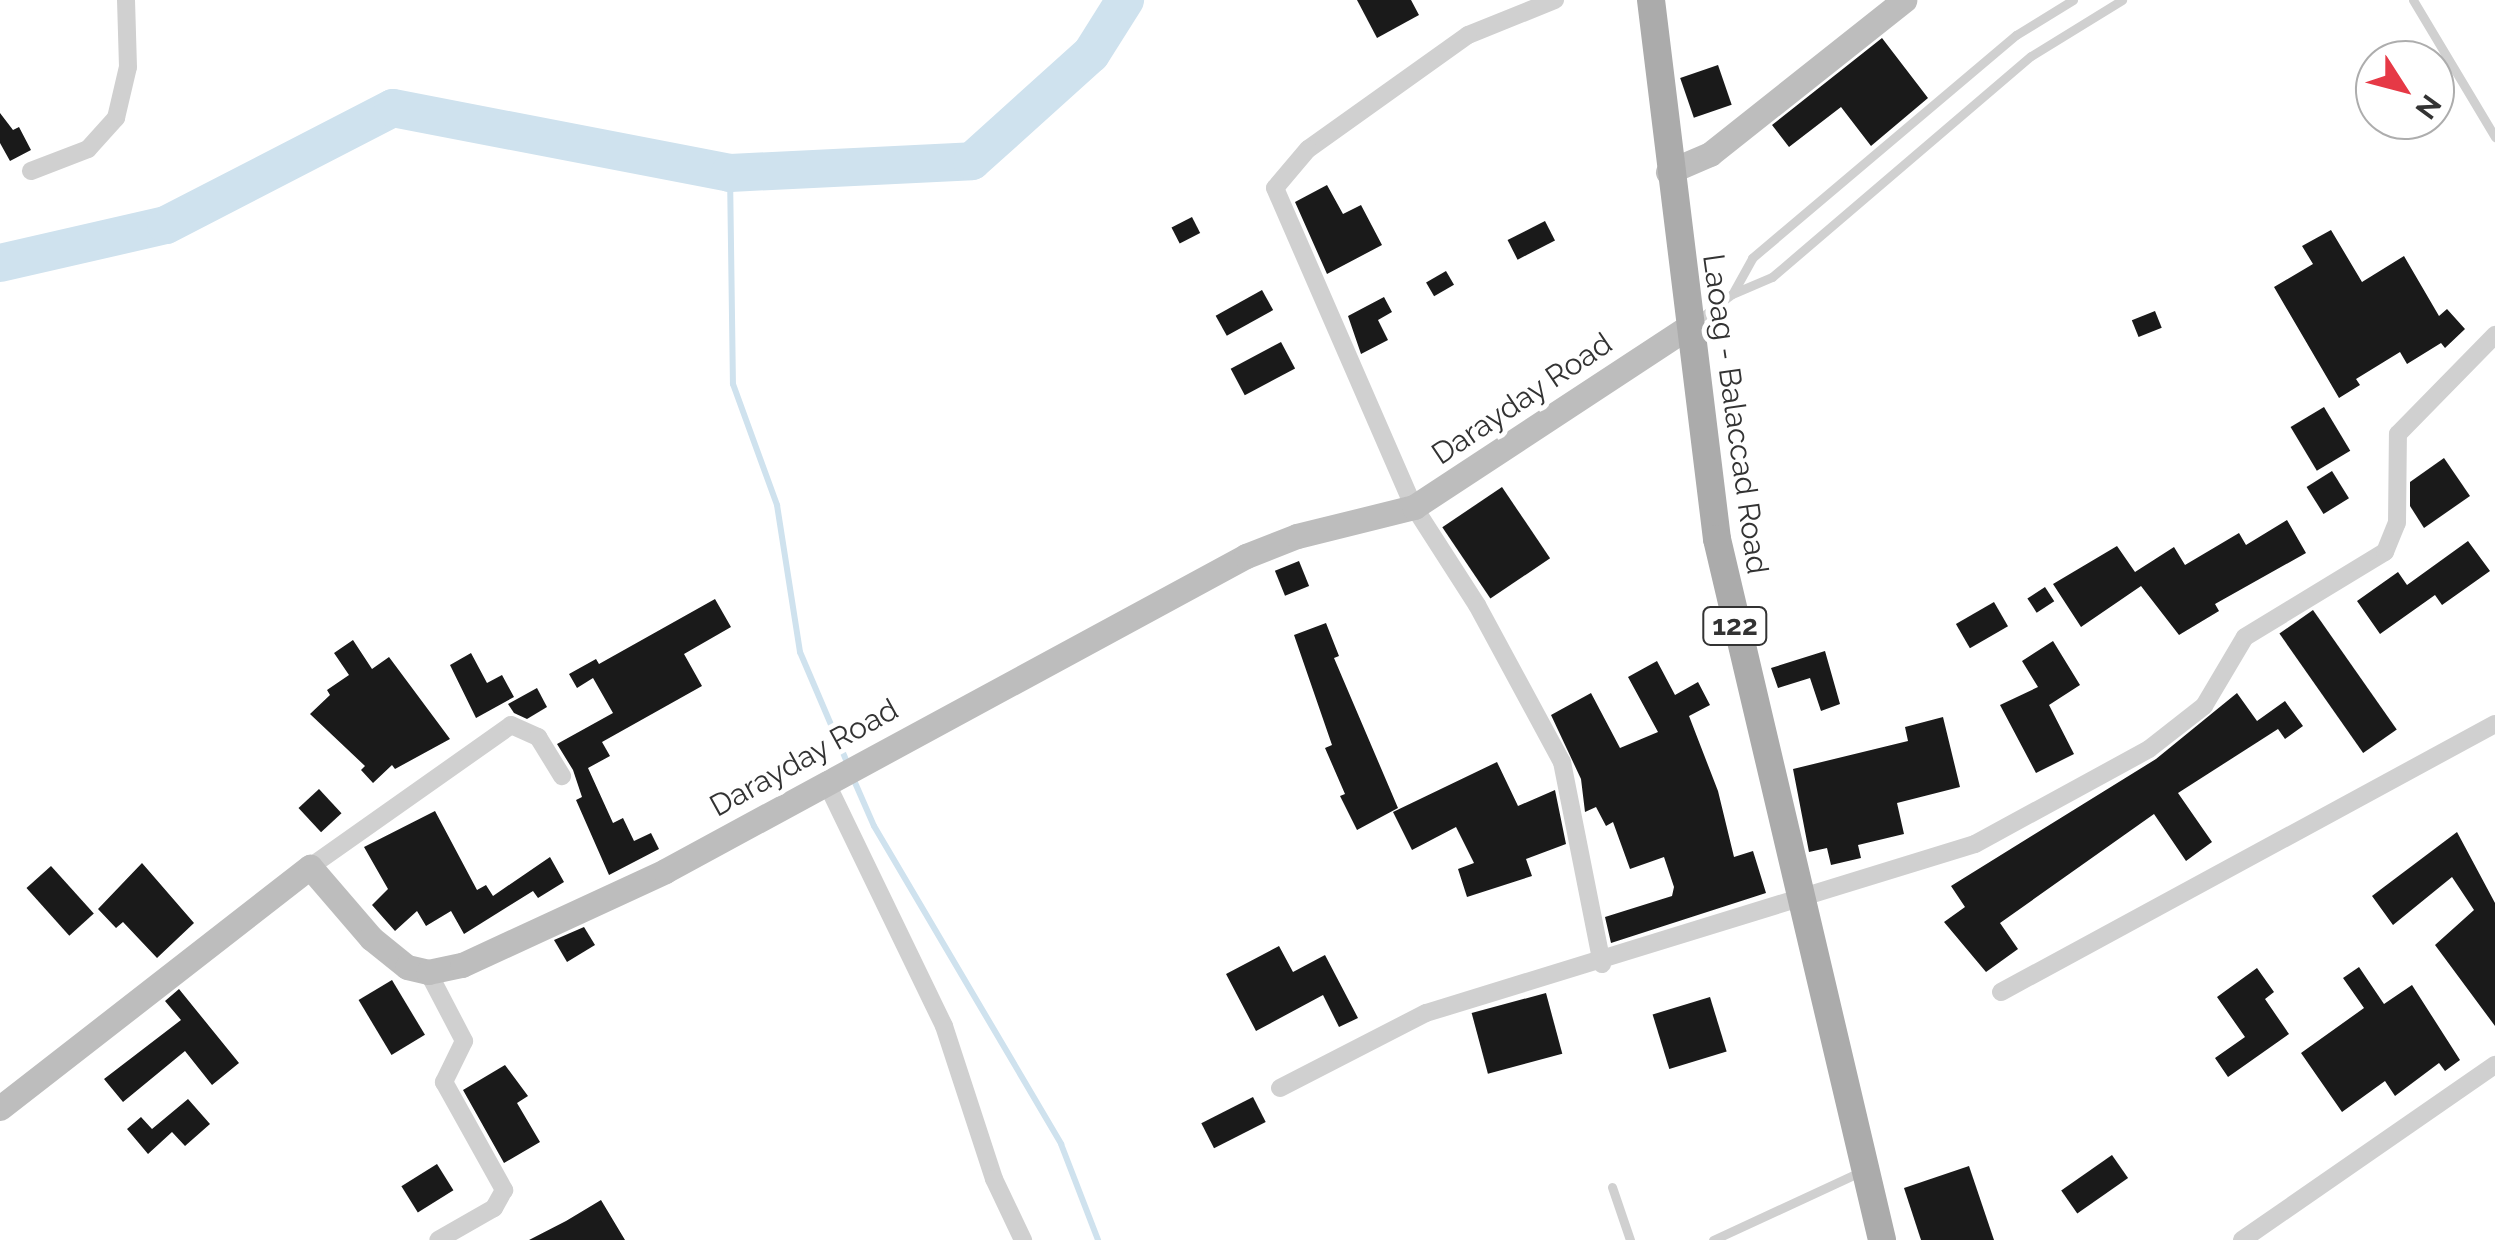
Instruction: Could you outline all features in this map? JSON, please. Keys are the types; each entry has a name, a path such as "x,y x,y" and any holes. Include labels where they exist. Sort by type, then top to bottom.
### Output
{"main road":[{"name":"Laoag - Balaccad Road","path":"1650,0 1668,172 1717,539 1882,1240"}],"street":[{"path":"30,171 88,149 116,118 128,67 126,0"},
{"path":"1555,0 1468,35 1297,158 1275,188 1414,506 1477,605 1562,762 1602,964"},
{"path":"1668,172 1710,154 1904,0"},
{"name":"Darayday Road","path":"428,972 462,965 648,878 832,782 1076,644 1269,546 1414,506 1688,327"},
{"path":"1280,1088 1426,1013 1602,964 1975,844 2105,776 2179,728 2214,693 2244,637 2386,552 2397,523 2398,434 2495,335"},
{"path":"2001,992 2495,724"},
{"path":"0,1108 310,867 511,725 538,738 562,776"},
{"path":"832,782 944,1026 994,1180 1022,1240"},
{"path":"310,867 387,954 428,972 464,1041 444,1082 504,1190 494,1208 438,1240"},
{"path":"2242,1240 2495,1065"}],"lane":[{"path":"1732,294 1752,258 2016,35 2073,0"},
{"path":"1688,327 1732,294 1772,277 2031,56 2122,0"},
{"path":"2412,0 2495,137"},
{"path":"1713,1240 1864,1170"},
{"path":"1612,1187 1630,1240"}],"building":[{"path":"1357,0 1411,0 1419,15 1377,38"},
{"path":"1882,38 1928,98 1871,146 1841,107 1789,147 1772,125"},
{"path":"1718,65 1732,105 1694,118 1680,78"},
{"path":"0,113 13,130 19,127 31,150 10,161 0,143"},
{"path":"1327,185 1343,214 1361,205 1382,245 1327,274 1295,202"},
{"path":"1192,217 1200,233 1180,243 1172,227"},
{"path":"1545,221 1555,241 1518,260 1508,240"},
{"path":"2331,230 2362,282 2404,256 2439,316 2447,309 2465,329 2445,348 2441,343 2407,364 2400,352 2356,379 2360,385 2339,398 2274,287 2313,264 2302,246"},
{"path":"1446,271 1454,285 1434,296 1426,282"},
{"path":"1262,290 1273,310 1227,336 1216,316"},
{"path":"1384,297 1392,312 1378,320 1388,340 1361,354 1348,316"},
{"path":"2155,311 2162,328 2139,337 2132,320"},
{"path":"1281,342 1295,368 1245,395 1231,369"},
{"path":"2324,407 2350,451 2317,471 2291,427"},
{"path":"2444,458 2470,496 2424,528 2410,506 2410,482"},
{"path":"2332,471 2349,498 2324,514 2307,487"},
{"path":"1502,487 1550,558 1490,599 1442,527"},
{"path":"2287,520 2306,553 2215,604 2219,611 2179,635 2141,586 2081,627 2053,584 2117,546 2135,572 2174,547 2185,565 2239,533 2246,545"},
{"path":"2468,541 2490,571 2442,605 2435,595 2380,634 2357,601 2398,572 2407,585"},
{"path":"1299,561 1309,586 1285,596 1275,571"},
{"path":"2045,587 2054,601 2037,613 2027,598"},
{"path":"715,599 731,627 684,654 702,686 602,742 610,756 588,768 613,823 623,818 634,841 651,833 659,849 609,875 576,800 582,797 573,770 557,744 613,713 593,678 577,688 569,674 596,659 599,664"},
{"path":"1994,602 2008,626 1970,648 1956,624"},
{"path":"2313,610 2397,730 2363,753 2279,634"},
{"path":"1326,623 1339,656 1334,658 1398,808 1357,830 1340,796 1345,794 1325,748 1332,745 1294,635"},
{"path":"353,640 372,669 389,657 450,739 395,769 392,765 373,783 361,770 365,766 310,714 330,695 327,690 349,675 334,653"},
{"path":"2053,641 2080,685 2049,705 2074,754 2036,773 2000,705 2038,687 2022,661"},
{"path":"1825,651 1840,704 1821,711 1810,678 1778,688 1771,668"},
{"path":"471,653 487,683 502,675 514,697 476,718 450,665"},
{"path":"1657,661 1675,695 1698,682 1710,705 1689,716 1718,791 1734,857 1753,851 1766,893 1611,943 1605,917 1672,896 1674,887 1664,857 1630,869 1613,822 1606,826 1596,807 1585,812 1581,779 1551,715 1591,693 1620,748 1658,732 1628,677"},
{"path":"537,688 547,707 527,719 514,713 508,704"},
{"path":"2237,693 2257,721 2285,701 2303,726 2285,739 2278,729 2178,793 2212,842 2186,861 2154,814 2000,923 2018,949 1986,972 1944,922 1965,907 1951,886 2156,759"},
{"path":"1943,717 1960,787 1897,803 1904,834 1858,845 1861,858 1831,865 1827,848 1809,852 1793,769 1908,741 1905,727"},
{"path":"1497,762 1518,806 1555,790 1566,844 1526,859 1532,876 1467,897 1458,869 1474,863 1456,827 1412,850 1393,812"},
{"path":"319,789 342,813 321,832 299,808"},
{"path":"435,811 477,890 486,885 493,896 550,857 564,882 538,898 533,891 464,934 451,911 426,926 417,911 395,931 372,905 388,889 364,847"},
{"path":"2457,832 2495,903 2495,1026 2435,945 2474,910 2452,877 2393,925 2372,896"},
{"path":"142,863 194,923 157,958 123,922 116,928 98,909"},
{"path":"51,866 94,914 69,936 26,888"},
{"path":"584,927 595,945 567,962 554,940"},
{"path":"1279,946 1293,972 1325,955 1358,1018 1339,1027 1323,995 1256,1031 1226,974"},
{"path":"2359,967 2384,1004 2412,985 2460,1060 2445,1071 2439,1063 2395,1096 2385,1081 2342,1112 2301,1053 2364,1008 2343,978"},
{"path":"2257,968 2274,992 2265,999 2289,1034 2228,1077 2215,1058 2245,1037 2217,997"},
{"path":"392,980 425,1035 392,1055 359,1000"},
{"path":"179,989 239,1063 212,1085 185,1051 123,1102 104,1079 181,1020 165,1001"},
{"path":"1546,993 1562,1054 1488,1074 1472,1013"},
{"path":"1710,997 1727,1052 1669,1069 1653,1015"},
{"path":"505,1065 528,1096 517,1103 540,1142 504,1163 463,1090"},
{"path":"1253,1097 1266,1122 1214,1148 1201,1123"},
{"path":"188,1099 210,1124 185,1146 172,1132 148,1154 127,1129 141,1117 152,1129"},
{"path":"2112,1155 2128,1178 2077,1213 2061,1191"},
{"path":"437,1164 453,1190 418,1213 401,1186"},
{"path":"1969,1166 1994,1240 1921,1240 1904,1188"},
{"path":"601,1200 625,1240 529,1240 566,1221"}],"waterway":[{"path":"0,263 166,225 393,108 730,173 972,161 1091,54 1125,0"},
{"path":"730,173 733,384 777,505 800,652 849,767"},
{"path":"853,778 874,826 1061,1144 1098,1240"}]}
